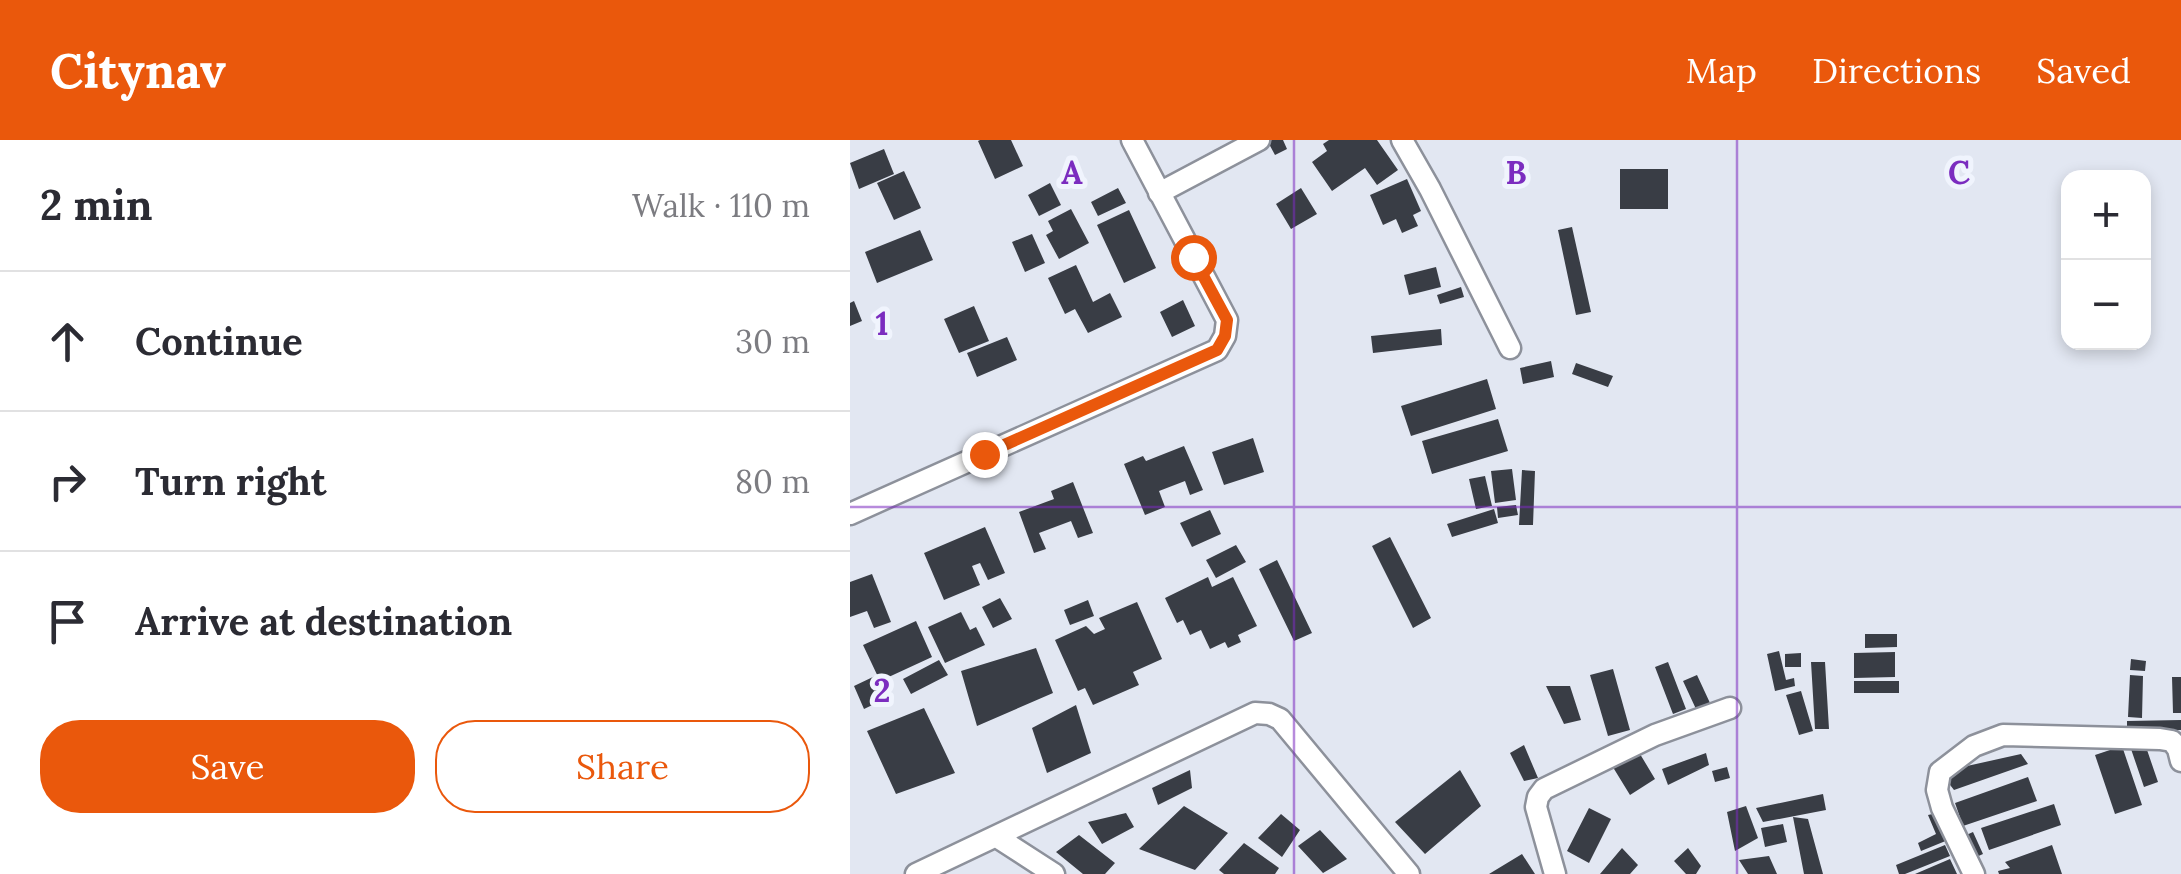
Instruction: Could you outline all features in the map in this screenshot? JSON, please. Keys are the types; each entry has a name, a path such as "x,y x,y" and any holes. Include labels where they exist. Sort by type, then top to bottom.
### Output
{"street":[{"path":"850,514 1217,350 1225,336 1227,320 1132,140"},
{"path":"1159,194 1259,140"},
{"path":"1402,140 1510,348"},
{"path":"1554,874 1536,807 1544,789 1638,743 1730,708"},
{"path":"916,874 1255,713 1280,719 1409,874"},
{"path":"1974,874 1942,808 1938,790 1940,772 1974,746 2002,735 2160,738 2172,741 2181,761"},
{"path":"997,837 1054,874"}],"building":[{"path":"980,140 1011,140 1023,166 995,179"},
{"path":"1283,140 1287,149 1275,155 1268,142"},
{"path":"1329,140 1377,140 1398,170 1377,185 1365,168 1332,191 1312,162 1327,151 1323,144"},
{"path":"884,149 894,174 859,189 850,163"},
{"path":"1620,169 1668,169 1668,209 1620,209"},
{"path":"904,171 921,208 894,220 877,183"},
{"path":"1407,179 1421,211 1413,215 1418,226 1402,233 1396,219 1383,225 1370,195"},
{"path":"1050,183 1061,205 1039,216 1028,195"},
{"path":"1118,188 1126,203 1098,216 1091,202"},
{"path":"1301,188 1317,214 1291,229 1276,204"},
{"path":"1071,209 1089,243 1059,259 1046,235 1053,231 1048,221"},
{"path":"1129,210 1156,268 1124,283 1097,225"},
{"path":"1572,227 1591,312 1576,315 1558,230"},
{"path":"920,230 933,260 877,283 865,252"},
{"path":"1032,234 1045,263 1025,272 1012,242"},
{"path":"1076,265 1093,302 1110,293 1122,317 1088,333 1075,309 1065,314 1048,278"},
{"path":"1436,267 1441,287 1409,295 1404,275"},
{"path":"1461,287 1464,297 1440,304 1437,295"},
{"path":"1183,300 1195,326 1172,337 1160,312"},
{"path":"854,301 862,321 850,326 850,303"},
{"path":"974,306 989,341 959,353 944,319"},
{"path":"1441,329 1442,345 1373,353 1371,336"},
{"path":"1007,337 1017,360 977,377 967,353"},
{"path":"1551,361 1554,377 1523,384 1520,368"},
{"path":"1576,363 1613,376 1608,387 1572,374"},
{"path":"1487,379 1496,409 1411,436 1401,406"},
{"path":"1498,419 1508,451 1432,474 1422,441"},
{"path":"1253,438 1264,472 1224,485 1212,452"},
{"path":"1184,446 1203,490 1190,495 1185,481 1159,491 1165,507 1145,515 1124,464 1143,456 1146,461"},
{"path":"1512,469 1516,500 1495,503 1491,471"},
{"path":"1522,470 1535,471 1533,525 1519,525"},
{"path":"1485,476 1492,506 1476,509 1469,479"},
{"path":"1073,482 1093,533 1078,538 1071,521 1039,533 1046,549 1034,553 1019,512 1054,499 1051,491"},
{"path":"1516,505 1518,515 1498,518 1497,507"},
{"path":"1494,509 1498,523 1452,537 1447,524"},
{"path":"1210,510 1221,534 1192,547 1180,523"},
{"path":"985,527 1005,573 988,580 980,563 972,566 980,585 944,600 924,553"},
{"path":"1390,537 1431,618 1413,628 1372,546"},
{"path":"1236,545 1246,562 1216,578 1206,560"},
{"path":"1277,560 1312,633 1294,641 1259,569"},
{"path":"872,574 891,622 874,628 867,611 850,617 850,582"},
{"path":"1208,577 1212,587 1233,577 1257,626 1238,635 1241,642 1228,648 1225,642 1210,649 1201,630 1190,635 1183,620 1177,623 1165,598"},
{"path":"1000,598 1012,619 993,628 982,607"},
{"path":"1088,600 1094,616 1070,625 1064,610"},
{"path":"1137,602 1162,659 1133,672 1139,685 1093,705 1085,688 1078,691 1055,640 1086,626 1094,634 1105,629 1099,618"},
{"path":"961,612 970,630 976,627 985,645 945,663 928,627"},
{"path":"916,621 932,657 880,681 863,645"},
{"path":"1865,634 1897,634 1897,647 1865,648"},
{"path":"1036,648 1053,693 977,726 961,671"},
{"path":"1779,651 1786,680 1794,678 1795,686 1775,691 1767,654"},
{"path":"1895,652 1895,677 1854,678 1854,653"},
{"path":"1801,653 1801,667 1785,667 1785,654"},
{"path":"2131,659 2146,661 2145,671 2130,670"},
{"path":"939,660 948,675 911,694 903,679"},
{"path":"1668,662 1686,709 1673,714 1655,667"},
{"path":"1811,662 1825,662 1829,729 1815,729"},
{"path":"1613,669 1630,730 1608,736 1590,675"},
{"path":"1697,675 1710,703 1696,709 1683,681"},
{"path":"2130,675 2143,676 2142,718 2128,717"},
{"path":"875,676 885,699 864,709 854,686"},
{"path":"2172,677 2181,677 2181,713 2173,713"},
{"path":"1854,681 1899,681 1899,693 1854,693"},
{"path":"1546,686 1570,686 1581,720 1564,724"},
{"path":"1801,691 1813,731 1799,735 1786,695"},
{"path":"1076,705 1091,753 1047,773 1032,728"},
{"path":"924,708 955,773 896,794 867,731"},
{"path":"2181,720 2181,730 2127,731 2127,721"},
{"path":"2145,744 2158,782 2144,787 2131,749"},
{"path":"1524,745 1538,778 1524,781 1510,753"},
{"path":"2122,746 2142,805 2115,814 2095,755"},
{"path":"1637,749 1655,779 1630,795 1611,764"},
{"path":"1706,753 1709,765 1668,785 1662,769"},
{"path":"2021,754 2028,764 1954,790 1940,772"},
{"path":"1727,767 1730,778 1715,782 1712,771"},
{"path":"1190,770 1192,788 1158,805 1152,788"},
{"path":"1460,770 1481,806 1425,854 1395,822"},
{"path":"2028,777 2037,801 1963,826 1955,803"},
{"path":"1823,794 1826,810 1763,822 1756,808"},
{"path":"2054,804 2061,825 1989,850 1981,828"},
{"path":"1184,806 1228,833 1195,870 1139,849"},
{"path":"1746,806 1758,838 1735,851 1727,812"},
{"path":"1589,808 1611,819 1589,863 1567,851"},
{"path":"1126,813 1134,827 1102,844 1088,822"},
{"path":"1937,813 1948,840 1921,851 1918,843 1936,834 1928,815"},
{"path":"1281,814 1300,830 1282,857 1258,838"},
{"path":"1793,817 1808,819 1823,874 1804,874"},
{"path":"1783,824 1787,842 1765,847 1761,828"},
{"path":"1320,830 1347,859 1323,873 1298,846"},
{"path":"1973,832 1983,854 1974,858 1964,836"},
{"path":"1079,835 1115,863 1105,874 1083,874 1056,852"},
{"path":"1244,843 1279,868 1275,874 1224,874 1219,870"},
{"path":"1945,845 1950,856 1899,874 1896,865"},
{"path":"2052,845 2062,874 1999,874 1998,871 2010,868 2005,862"},
{"path":"1622,848 1638,865 1630,874 1600,874"},
{"path":"1688,848 1701,866 1696,874 1686,874 1674,861"},
{"path":"1522,854 1535,874 1489,874"},
{"path":"1769,856 1777,874 1748,874 1739,860"},
{"path":"1950,859 1957,874 1915,874"}],"route":[{"path":"984,454 1217,350 1225,336 1227,320 1193,257"}]}
